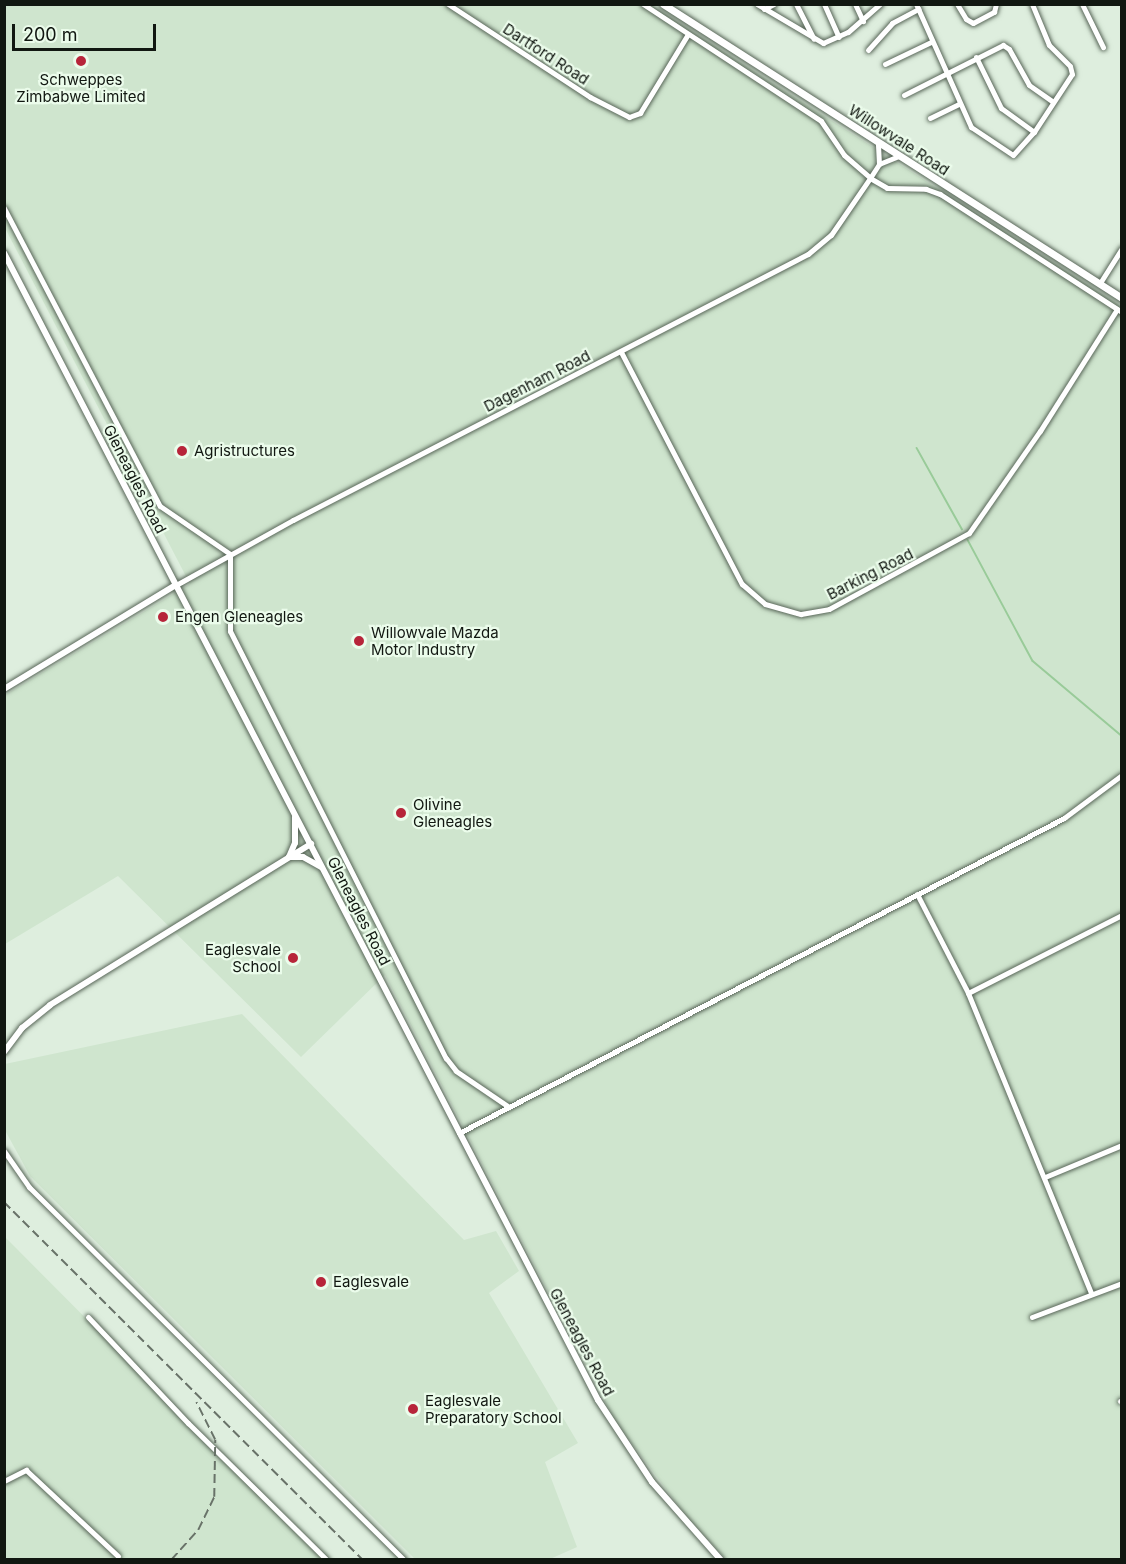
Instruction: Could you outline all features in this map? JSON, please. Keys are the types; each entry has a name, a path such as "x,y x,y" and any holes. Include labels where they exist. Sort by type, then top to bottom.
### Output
{"main road":[{"name":"Willowvale Road","path":"663,4 1122,298"}],"street":[{"name":"Dartford Road","path":"448,4 590,97 622,115 633,117 640,113 688,34"},
{"path":"643,4 821,121 844,155 870,178 887,188 926,189 940,194 1120,311"},
{"path":"760,6 774,4"},
{"path":"796,4 815,41"},
{"path":"824,4 839,37"},
{"path":"855,4 863,21"},
{"path":"957,4 966,19 973,23 994,12 996,4"},
{"path":"868,50 892,23 917,7 944,73 976,132 1008,154 1019,152 1072,70 1052,50 1032,4"},
{"path":"1082,4 1103,47"},
{"path":"760,6 815,41 839,37 863,21 879,5"},
{"path":"885,64 931,42"},
{"path":"904,95 998,46 1006,46 1029,85 1053,102"},
{"path":"976,57 1001,108 1034,132"},
{"path":"930,118 959,104"},
{"path":"879,143 879,164 899,156"},
{"name":"Dagenham Road","path":"176,585 230,554 808,254 835,230 879,164"},
{"path":"4,208 160,506 230,554 230,631 446,1058 456,1071 509,1107"},
{"path":"1100,283 1122,248"},
{"name":"Gleneagles Road","path":"4,253 459,1133 614,1426 662,1496 721,1560"},
{"name":"Barking Road","path":"621,352 742,584 765,604 801,614 828,609 969,533 1040,432 1120,311"},
{"path":"4,689 176,585"},
{"path":"459,1133 1064,818 1122,775"},
{"path":"289,857 295,843 295,814"},
{"path":"4,1052 22,1028 50,1005 311,844"},
{"path":"289,857 303,857 325,870"},
{"path":"917,894 968,993 1091,1293"},
{"path":"968,993 1122,915"},
{"path":"1045,1177 1122,1145"},
{"path":"4,1151 29,1187 404,1560"},
{"path":"1032,1317 1122,1283"},
{"path":"88,1317 188,1423 327,1560"},
{"path":"4,1481 18,1471 26,1470 118,1556"}],"shaded area":[{"path":"5,5 651,5 1121,306 1121,1559 726,1559 687,1517 615,1421 385,975 301,1057 118,876 5,944 5,695 190,584 5,228"},
{"name":"Eaglesvale","path":"242,1014 464,1240 496,1231 519,1271 489,1293 578,1443 545,1462 577,1547 550,1559 415,1559 30,1176 6,1132 5,1064"},
{"path":"5,1237 325,1559 5,1559"}],"waterway":[{"path":"917,448 962,529"},
{"path":"968,540 1033,661 1122,736"}],"railway":[{"path":"4,1202 363,1560"},
{"path":"171,1560 198,1530 214,1497 215,1440 196,1402"}],"place":[{"name":"Schweppes Zimbabwe Limited","path":"81,61"},
{"name":"Agristructures","path":"182,451"},
{"name":"Engen Gleneagles","path":"163,617"},
{"name":"Willowvale Mazda Motor Industry","path":"359,641"},
{"name":"Olivine Gleneagles","path":"401,813"},
{"name":"Eaglesvale School","path":"293,958"},
{"name":"Eaglesvale","path":"321,1282"},
{"name":"Eaglesvale Preparatory School","path":"413,1409"}]}
